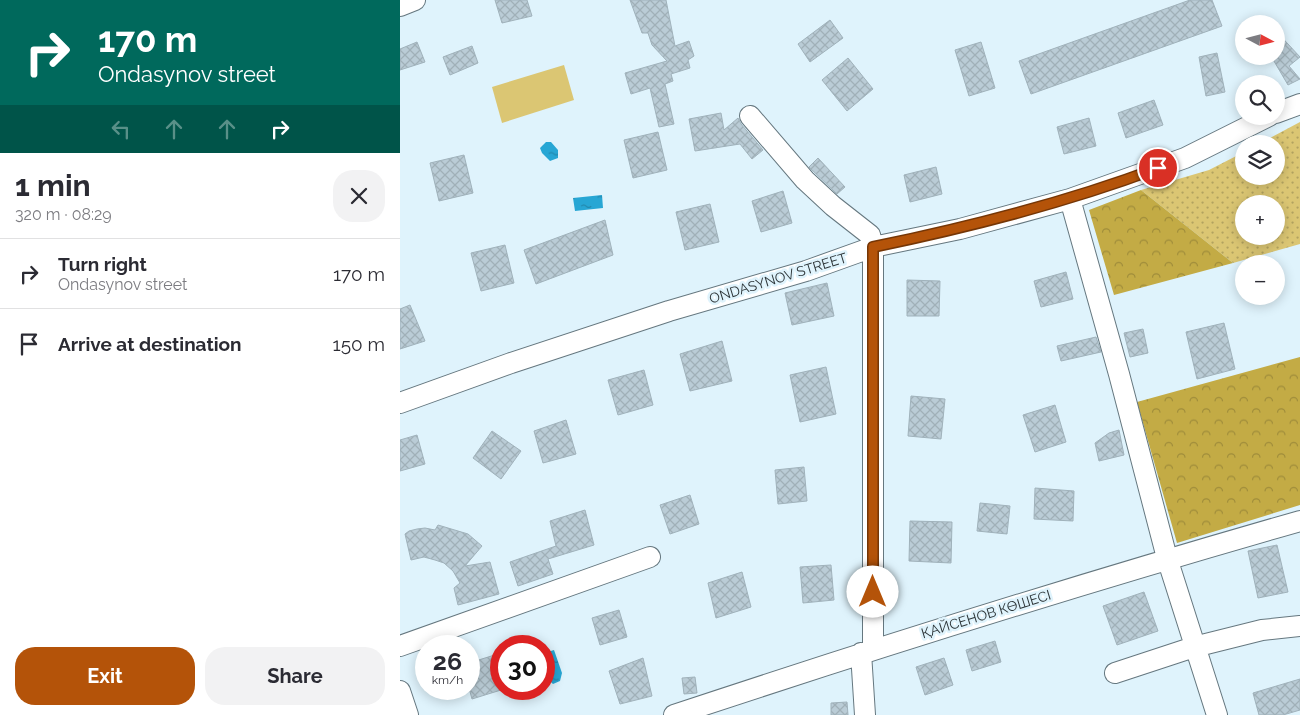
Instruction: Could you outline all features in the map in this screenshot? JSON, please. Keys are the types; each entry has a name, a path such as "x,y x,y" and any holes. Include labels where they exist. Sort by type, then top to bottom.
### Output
{"street":[{"path":"400,6 415,0"},
{"path":"1285,110 1300,104"},
{"path":"750,116 805,180 832,206 870,235 873,247 865,715"},
{"name":"ONDASYNOV STREET","path":"400,403 511,363 669,311 806,271 873,247 960,229 1070,199 1185,158 1251,125"},
{"path":"1070,199 1119,374 1167,558 1217,715"},
{"name":"ҚАЙСЕНОВ КӨШЕСІ","path":"674,715 867,651 1167,558 1300,520"},
{"path":"400,646 650,557"},
{"path":"1115,673 1194,647 1262,630 1300,626"},
{"path":"400,691 408,715"}],"shaded area":[{"path":"564,65 574,100 502,123 492,87"},
{"path":"1300,122 1300,244 1261,255 1235,255 1235,262 1233,263 1141,190 1209,170 1235,157 1235,185 1285,185 1285,135 1276,135"}],"green space":[{"path":"1141,190 1233,263 1114,295 1089,210"},
{"path":"1300,357 1300,505 1177,543 1137,402"}],"water":[{"path":"546,142 551,142 558,150 558,158 550,161 542,153 540,148"},
{"path":"602,195 603,208 575,211 573,198"},
{"path":"555,653 562,673 560,681 555,683"}],"building":[{"path":"495,0 527,0 532,16 502,23"},
{"path":"630,0 666,0 675,46 689,41 694,56 688,60 690,68 671,74 673,81 665,84 674,124 659,127 650,88 631,94 625,73 667,61 652,45 648,33 642,33"},
{"path":"1190,0 1212,0 1222,26 1031,94 1019,61"},
{"path":"830,20 843,38 810,62 798,44"},
{"path":"1285,41 1300,57 1289,66 1300,79 1288,85 1285,75 1282,75 1276,65 1285,65"},
{"path":"417,42 425,62 400,70 400,49"},
{"path":"981,42 995,88 969,96 955,50"},
{"path":"472,46 478,63 450,75 443,57"},
{"path":"1217,53 1225,92 1206,96 1199,57"},
{"path":"848,58 873,89 847,111 822,80"},
{"path":"1154,100 1163,125 1126,138 1118,113"},
{"path":"721,113 724,130 738,118 763,150 752,159 740,144 695,151 689,119"},
{"path":"1089,118 1096,146 1064,154 1057,127"},
{"path":"658,132 667,170 633,178 624,140"},
{"path":"464,155 473,193 439,201 430,163"},
{"path":"818,158 845,187 837,194 809,167"},
{"path":"936,167 942,194 910,202 904,175"},
{"path":"783,191 792,223 761,232 752,201"},
{"path":"710,204 719,242 685,250 676,212"},
{"path":"605,220 613,255 536,284 524,250"},
{"path":"505,245 514,283 481,291 471,253"},
{"path":"1066,272 1073,299 1041,307 1034,281"},
{"path":"907,280 940,281 939,316 907,316"},
{"path":"827,283 834,316 792,325 785,293"},
{"path":"410,305 425,341 400,349 400,309"},
{"path":"1224,323 1235,369 1197,379 1186,332"},
{"path":"1143,329 1148,353 1130,357 1124,333"},
{"path":"1096,337 1101,352 1061,361 1057,346"},
{"path":"722,341 732,381 690,391 680,354"},
{"path":"826,367 836,414 800,422 790,375"},
{"path":"644,370 653,405 618,415 608,380"},
{"path":"911,396 945,399 941,439 908,436"},
{"path":"1055,405 1066,442 1035,452 1023,415"},
{"path":"566,420 576,454 543,463 534,431"},
{"path":"1119,430 1124,455 1099,461 1095,443 1109,433"},
{"path":"492,431 521,451 501,479 473,458"},
{"path":"417,435 425,464 400,471 400,440"},
{"path":"804,467 807,501 778,504 775,470"},
{"path":"1035,488 1074,491 1073,521 1034,519"},
{"path":"690,495 699,524 670,534 660,505"},
{"path":"980,503 1010,506 1007,534 977,531"},
{"path":"585,510 594,545 548,559 553,574 518,586 510,562 556,546 550,521"},
{"path":"910,521 952,522 951,563 909,561"},
{"path":"438,525 468,534 482,546 465,566 490,562 499,594 458,605 454,588 460,583 453,571 444,563 424,557 411,560 405,534 417,529 435,530"},
{"path":"1277,545 1288,592 1258,598 1248,551"},
{"path":"831,565 834,600 803,603 800,567"},
{"path":"742,572 751,607 716,618 708,583"},
{"path":"1144,592 1158,631 1117,645 1103,606"},
{"path":"619,610 627,637 600,645 592,618"},
{"path":"995,641 1001,662 972,671 966,650"},
{"path":"490,656 490,693 480,697 480,660"},
{"path":"643,658 652,696 620,704 609,671"},
{"path":"944,658 953,685 925,695 916,667"},
{"path":"695,677 697,693 684,694 682,678"},
{"path":"1300,679 1300,710 1283,715 1259,715 1253,693"},
{"path":"847,702 848,715 831,715 831,703"}],"route":[{"path":"873,592 873,247 960,229 1070,199 1158,168"}]}
